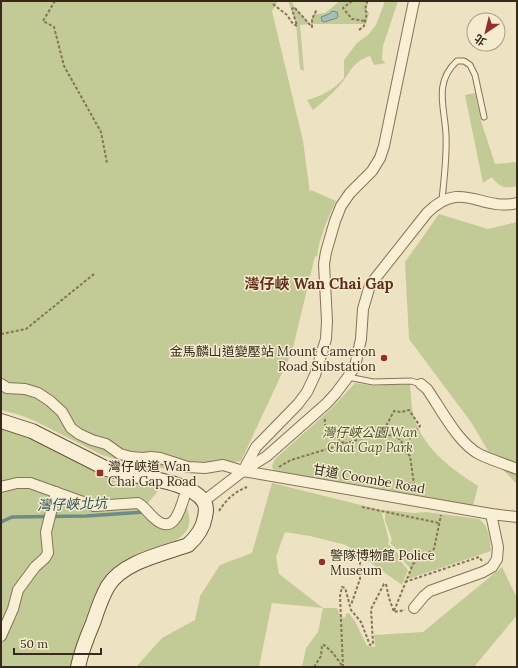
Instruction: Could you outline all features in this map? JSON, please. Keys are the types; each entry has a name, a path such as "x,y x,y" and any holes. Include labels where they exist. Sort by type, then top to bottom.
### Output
{"main road":[{"path":"1,421 32,431 107,469 118,473 171,483 187,488 196,493 204,501 206,506 205,521 202,530 188,545 135,564 118,575 108,586 81,654 78,667"}],"street":[{"path":"243,471 256,447 298,404 315,375 326,339 327,321 324,264 326,252 341,206 350,193 372,171 380,158 384,146 414,1"},
{"path":"204,501 243,471 267,456 327,403 348,377 354,366 361,339 363,309 370,285 427,213 442,200 449,197 458,196 494,204 517,203"},
{"name":"甘道 Coombe Road","path":"1,384 8,388 25,389 38,393 62,412 71,428 79,434 106,444 120,454 131,457 160,458 188,467 205,468 223,465 243,471 265,475 414,497 491,514 517,516"},
{"path":"421,384 427,389 458,435 468,446 479,454 517,469"},
{"path":"1,487 13,484 34,484 94,506 138,503 142,505 156,520 166,524 172,522 176,518 187,488"},
{"path":"1,636 13,609 18,590 48,553 46,532 56,492"},
{"path":"414,608 430,591 483,572 492,567 497,559 498,547 491,514"}],"lane":[{"path":"442,200 446,134 442,94 446,75 457,61 464,61 470,65 475,75 484,117"},
{"path":"348,377 373,382 411,381 421,384"}],"path":[{"path":"54,1 43,21 54,27 64,66 101,132 108,163"},
{"path":"352,1 343,8 352,19 365,21"},
{"path":"359,30 364,26 367,13 365,10 366,1"},
{"path":"273,4 287,15 297,26 292,9 294,8 312,27 312,20 317,9"},
{"path":"1,334 26,329 94,274"},
{"path":"327,403 324,424 335,438 345,443"},
{"path":"383,435 394,411 400,412 409,410 420,426 403,447"},
{"path":"265,475 291,460 377,434 395,436 401,440 406,454 410,456 414,484 406,483 406,486 415,487 415,491 410,490"},
{"path":"225,502 239,490 247,487"},
{"path":"362,507 440,523"},
{"path":"394,612 413,564 434,548 440,523 441,510"},
{"path":"346,549 360,559 360,579 351,603 351,610"},
{"path":"405,582 479,557 485,564"},
{"path":"343,667 340,596 342,587 345,588 351,610 361,622 370,644 373,644 371,609 384,584 386,584 394,612"},
{"path":"394,612 414,608"},
{"path":"314,667 321,656 322,645 324,645 333,653 343,667"}],"green space":[{"path":"1,1 278,1 272,11 303,141 310,193 311,190 336,201 322,235 317,257 315,256 292,352 241,461 175,470 122,461 102,455 35,421 1,410"},
{"path":"288,1 292,1 294,6 310,24 300,25 304,71 300,69 296,23"},
{"path":"340,1 369,1 366,7 369,13 366,24 311,24 311,20 315,12 317,14 325,13"},
{"path":"385,1 398,1 383,46 382,60 386,63 374,65 370,56 359,61 336,89 313,110 307,100 318,97 327,92 344,78 344,60 357,43 368,35 376,25"},
{"path":"475,93 481,121 495,164 517,162 517,186 506,187 500,185 492,177 483,183 465,95"},
{"path":"439,214 488,229 517,222 517,484 494,461 471,422 409,339 405,262"},
{"name":"灣仔峽公園 Wan Chai Gap Park","path":"355,383 374,386 394,384 410,385 413,413 423,436 438,456 457,472 478,486 473,506 278,473 273,469 272,466 275,459 332,408"},
{"path":"1,428 29,437 115,481 121,479 162,486 140,513 145,513 172,527 181,518 186,505 189,518 188,527 184,534 167,544 147,550 125,560 103,579 95,594 82,628 70,667 1,667"},
{"path":"272,483 381,510 389,540 388,544 398,553 399,559 408,570 402,585 346,545 310,536 285,532 276,557 279,574 323,608 272,603 259,667 136,667 162,638 195,620 200,596 220,565 252,553"},
{"path":"385,510 414,513 426,512 479,519 487,529 491,551 405,580 411,569 401,559 400,552 390,543 392,540 385,520"},
{"path":"502,567 517,598 517,615 474,667 302,667 306,648 318,632 323,608 337,608 340,616 345,618 346,614 349,613 356,623 367,646 375,647 374,635 423,632"}],"water":[{"path":"332,11 337,12 337,18 324,22 322,21 321,17"}],"waterway":[{"name":"灣仔峽北坑","path":"1,522 12,517 86,516 145,512"}],"place":[{"name":"金馬麟山道變壓站 Mount Cameron Road Substation","path":"384,358"},
{"name":"灣仔峽道 Wan Chai Gap Road","path":"100,473"},
{"name":"警隊博物館 Police Museum","path":"322,562"}],"district":[{"name":"灣仔峽 Wan Chai Gap","path":"319,283"}]}
